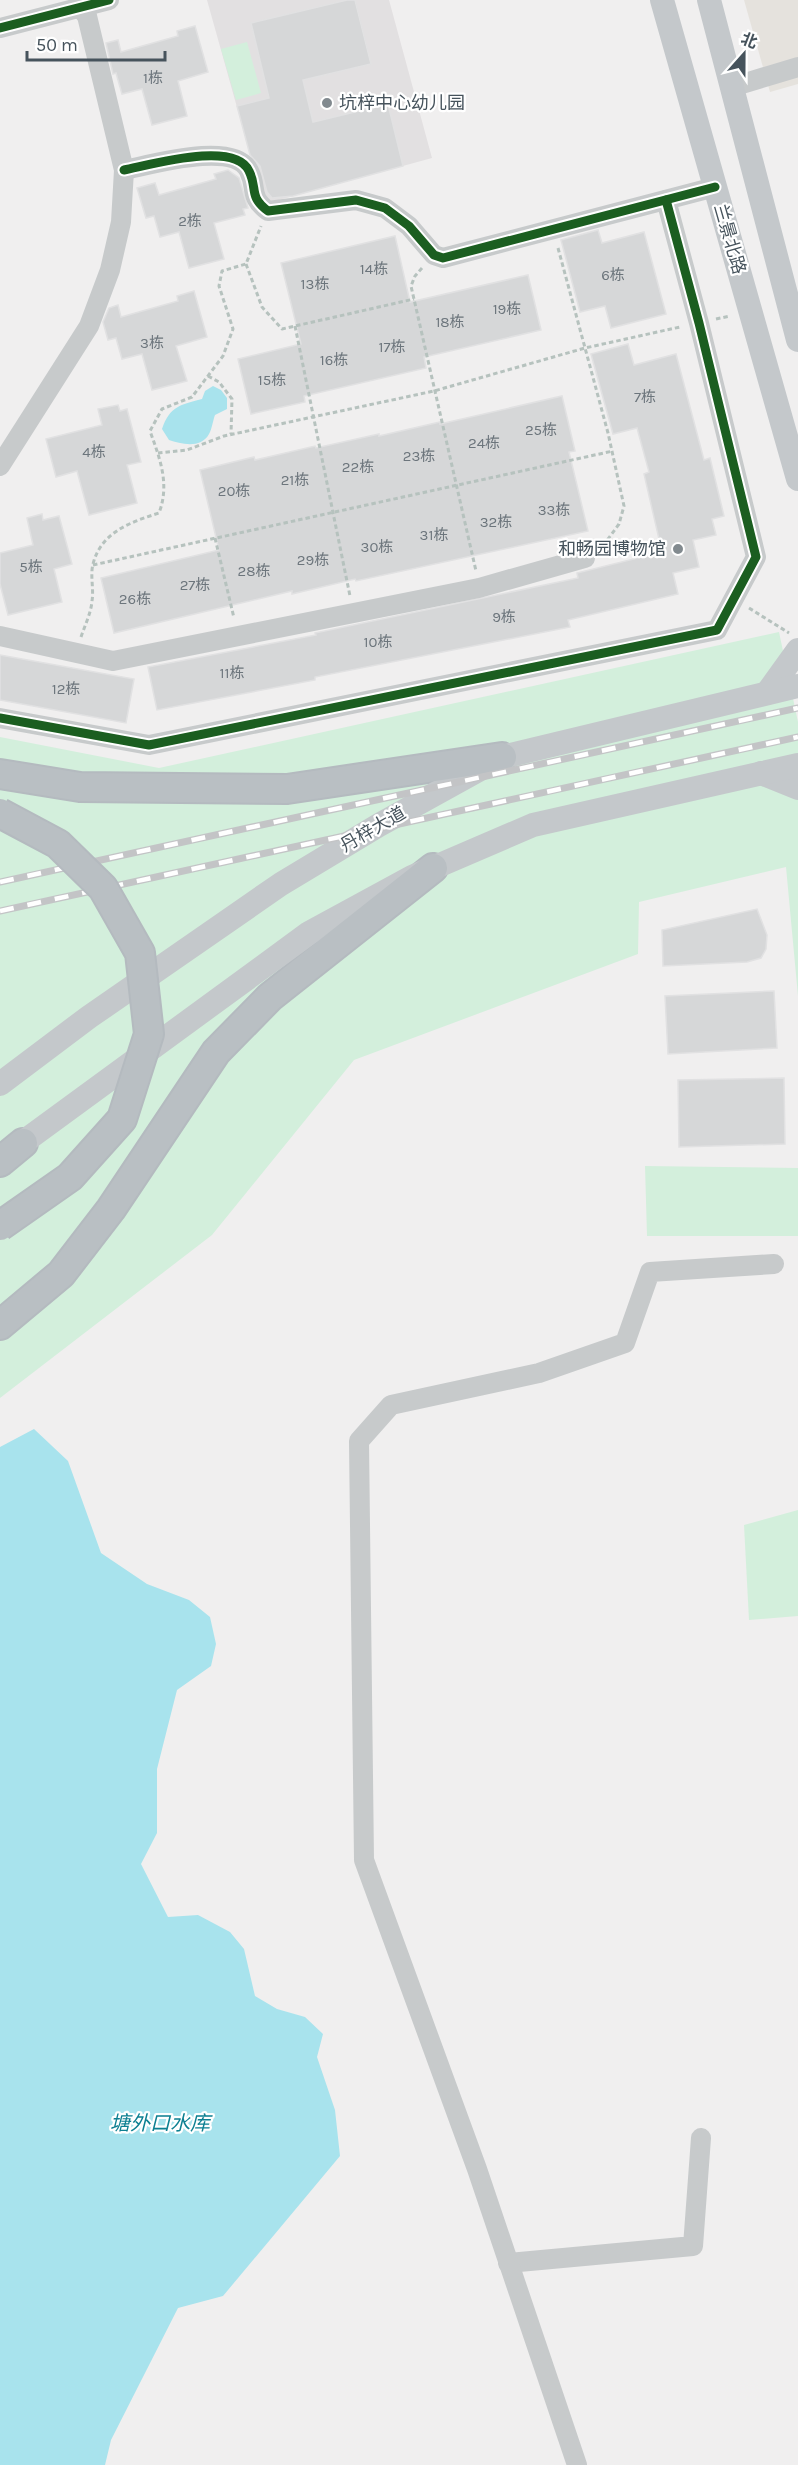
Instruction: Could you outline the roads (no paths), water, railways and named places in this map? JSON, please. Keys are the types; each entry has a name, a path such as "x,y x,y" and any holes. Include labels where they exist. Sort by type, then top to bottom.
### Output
{"highway":[{"path":"0,774 80,787 287,789 502,757"},
{"path":"0,813 58,844 103,888 140,953 149,1034 122,1119 70,1177 0,1226"},
{"path":"0,1325 61,1274 111,1209 216,1053 270,997 433,868"},
{"path":"0,1160 23,1143"}],"main road":[{"name":"兰景北路","path":"662,0 798,479"},
{"path":"709,0 797,332"},
{"path":"767,693 798,650"},
{"name":"丹梓大道","path":"0,1083 89,1017 281,884 378,825 502,757 798,686"},
{"path":"23,1143 309,933 433,868 533,825 798,765"},
{"path":"761,773 798,788"}],"street":[{"path":"0,28 109,0"},
{"path":"0,466 89,326 110,270 121,222 124,170 87,16 80,7"},
{"path":"0,443 78,322 98,266 110,220 112,170 77,19 80,7"},
{"path":"732,87 798,67"},
{"path":"124,170 220,155 240,160 249,170 256,202 267,210 356,200 366,202 385,208 409,226 434,255 443,258 715,187"},
{"path":"0,718 148,745 717,630 756,557 699,323 666,200"},
{"path":"0,636 113,661 479,588 585,558"},
{"path":"577,2465 477,2169 364,1860 359,1441 391,1405 539,1373 625,1343 650,1272 774,1264"},
{"path":"508,2263 693,2246 701,2138"}],"water":[{"path":"213,386 221,390 227,398 227,409 215,415 210,432 205,439 196,444 169,440 162,429 172,411 182,405 202,399 205,391"},
{"name":"塘外口水库","path":"34,1429 68,1461 101,1553 147,1584 189,1600 210,1617 216,1644 211,1666 177,1690 157,1769 157,1833 141,1864 168,1917 198,1915 230,1932 244,1949 255,1996 277,2009 305,2017 323,2034 317,2057 335,2110 340,2156 223,2296 178,2308 111,2440 105,2465 0,2465 0,1447"}],"railway":[{"path":"0,882 798,708"},
{"path":"0,911 798,737"}],"place":[{"name":"坑梓中心幼儿园","path":"327,103"},
{"name":"和畅园博物馆","path":"678,549"}]}
